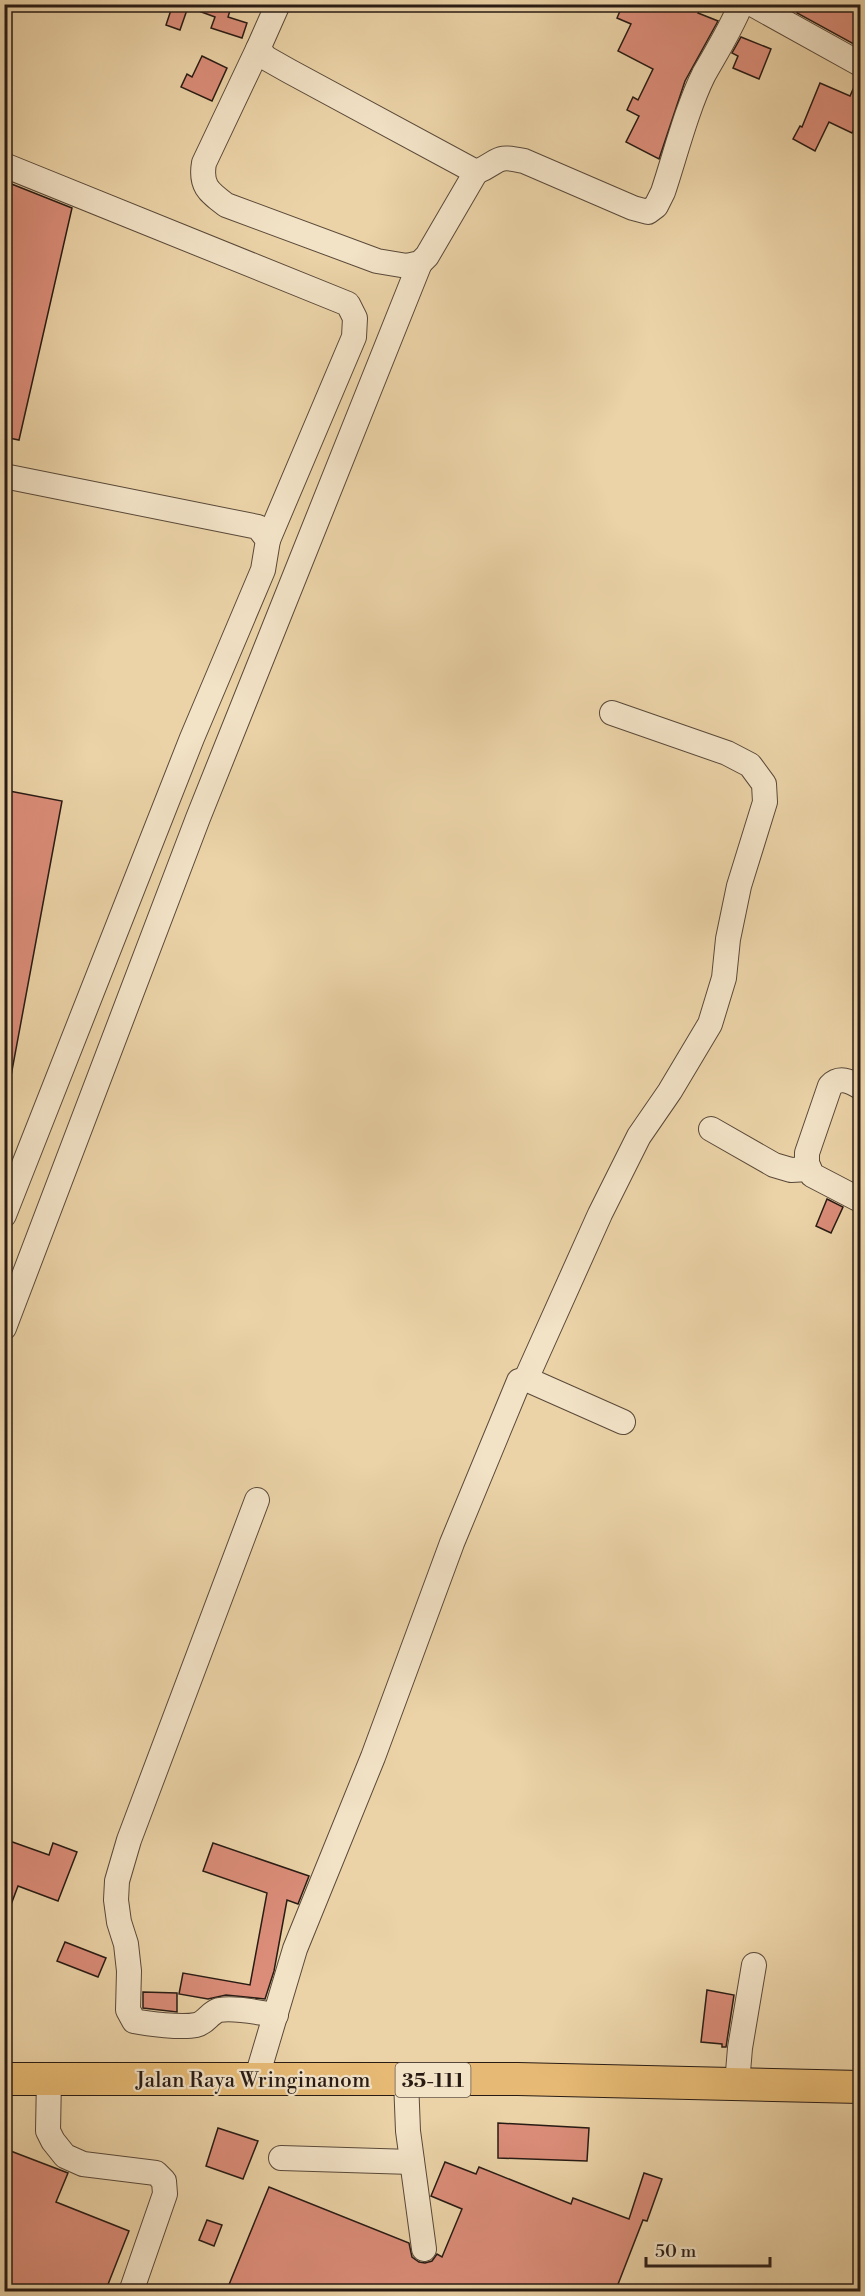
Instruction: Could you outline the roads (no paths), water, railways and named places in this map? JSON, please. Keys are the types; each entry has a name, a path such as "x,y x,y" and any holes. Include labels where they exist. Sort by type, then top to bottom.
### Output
{"main road":[{"name":"Jalan Raya Wringinanom","path":"4,2079 49,2089 256,2080 407,2088 518,2079 861,2087"}],"street":[{"path":"278,4 204,163 202,176 205,185 226,205 366,257 407,266 420,263"},
{"path":"4,1328 198,818 420,263 427,256 476,172 495,160 506,157 524,162 633,208 648,212 656,206 704,74 732,27 741,4"},
{"path":"752,4 861,64"},
{"path":"258,49 266,58 289,71 476,172"},
{"path":"4,165 348,304 355,318 354,338 268,540 263,570 192,738 4,1215"},
{"path":"4,476 258,527 268,540"},
{"path":"526,1379 600,1215 639,1136 670,1091 710,1024 723,978 739,886 765,802 764,784 750,765 727,753 612,713"},
{"path":"861,1087 844,1080 838,1080 830,1086 807,1153 809,1169 813,1175 861,1200"},
{"path":"711,1129 774,1165 791,1170 809,1169"},
{"path":"256,2080 295,1949 373,1757 452,1543 515,1388 519,1381 526,1379 623,1422"},
{"path":"257,1500 129,1840 117,1881 116,1900 118,1922 126,1944 129,1971 128,2010 134,2021 195,2025 204,2021 211,2013 221,2010 276,2015"},
{"path":"737,2084 740,2048 754,1965"},
{"path":"407,2088 408,2126 424,2249"},
{"path":"49,2089 48,2125 53,2141 65,2156 83,2164 156,2172 164,2181 165,2194 131,2292"},
{"path":"280,2158 412,2162"}]}
